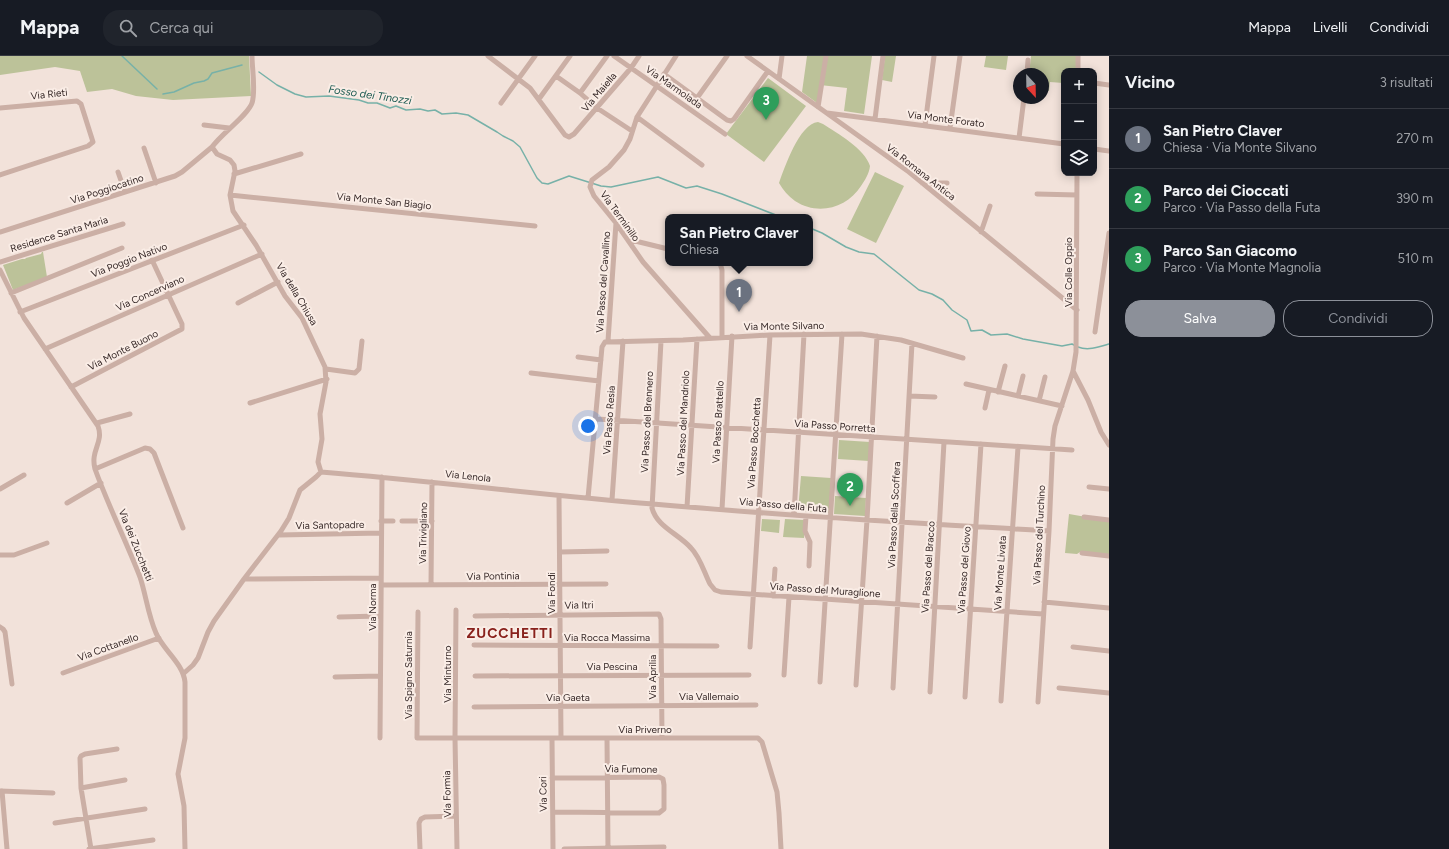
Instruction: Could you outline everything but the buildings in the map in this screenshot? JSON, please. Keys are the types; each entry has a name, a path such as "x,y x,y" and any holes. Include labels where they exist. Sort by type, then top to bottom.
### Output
{"street":[{"path":"252,56 252,103 246,112 212,147 217,154 233,163 235,168 234,174 301,154"},
{"path":"488,56 530,88 539,99 570,56"},
{"path":"501,103 535,56"},
{"path":"580,93 607,56"},
{"name":"Via Marmolada","path":"614,56 725,134"},
{"name":"Via Maiella","path":"539,99 565,135 569,137 574,134 597,108 631,68 639,56"},
{"name":"Via Terminillo","path":"676,56 637,117 629,141 619,156 591,183 594,196 627,239 646,267 710,338"},
{"path":"697,98 727,56"},
{"name":"Via Romana Antica","path":"747,56 903,168 1077,310"},
{"path":"756,62 757,56"},
{"path":"779,79 782,56"},
{"path":"818,107 826,56"},
{"path":"875,119 883,56"},
{"path":"925,125 934,56"},
{"path":"950,128 960,56"},
{"path":"1078,56 1078,68"},
{"path":"1027,68 1028,60"},
{"path":"664,74 727,120 732,120 768,71"},
{"path":"556,76 580,93 597,108 632,131"},
{"path":"1097,83 1109,85"},
{"name":"Via Rieti","path":"0,108 78,101 81,104 93,139 93,143 88,146 0,175"},
{"path":"1019,138 1023,104"},
{"name":"Via Monte Forato","path":"826,113 1061,144"},
{"path":"637,117 702,165"},
{"path":"204,125 229,128"},
{"name":"Via Poggiocatino","path":"0,232 178,175 212,147"},
{"path":"144,148 156,183"},
{"path":"1097,149 1109,151"},
{"path":"118,172 126,192"},
{"name":"Via della Chiusa","path":"234,174 230,195 233,211 244,225 287,298 302,318 326,369 326,379 320,410 322,436 318,462 321,472"},
{"name":"Via Colle Oppio","path":"1073,371 1077,343 1077,176"},
{"path":"922,183 947,183"},
{"path":"1036,194 1077,195"},
{"name":"Via Monte San Biagio","path":"230,195 535,226"},
{"path":"981,232 990,206"},
{"name":"Residence Santa Maria","path":"0,262 123,224"},
{"name":"Via Passo del Cavallino","path":"588,498 602,346 606,342 616,224"},
{"name":"Via Poggio Nativo","path":"20,312 244,225"},
{"path":"1095,332 1109,233"},
{"path":"627,239 665,248"},
{"path":"11,293 122,248"},
{"name":"Via Concerviano","path":"45,349 262,254"},
{"path":"152,260 168,295"},
{"path":"721,266 722,337"},
{"path":"0,270 20,312 97,424 130,414"},
{"path":"238,303 278,282"},
{"name":"Via Monte Buono","path":"71,387 180,331 183,328 182,324 168,295"},
{"path":"794,515 804,334"},
{"path":"820,682 824,599 831,518 842,334"},
{"name":"Via Monte Silvano","path":"606,342 697,339 732,336 842,334 877,336 912,343 963,358"},
{"name":"Via Passo Bocchetta","path":"750,647 770,335"},
{"name":"Via Passo Brattello","path":"722,509 732,336"},
{"path":"856,685 877,336"},
{"name":"Via Passo del Mandriolo","path":"687,507 697,339"},
{"name":"Via Passo del Brennero","path":"652,504 661,340"},
{"path":"326,369 355,373 358,371 362,341"},
{"name":"Via Passo Resia","path":"612,500 623,341"},
{"name":"Via Passo della Scoffera","path":"893,688 912,343"},
{"path":"578,357 601,360"},
{"path":"998,392 1005,366"},
{"path":"1073,371 1088,400 1101,432 1109,445"},
{"name":"Via Passo del Turchino","path":"1038,702 1049,531 1052,449 1054,432 1073,371"},
{"path":"530,373 599,381"},
{"path":"1018,396 1023,376"},
{"path":"1039,401 1045,377"},
{"path":"250,403 326,379"},
{"path":"966,384 1062,406"},
{"path":"984,408 989,390"},
{"path":"910,396 936,397"},
{"name":"Via Passo Porretta","path":"598,419 1072,450"},
{"name":"Via dei Zucchetti","path":"97,424 100,436 93,457 95,469 140,577 152,623 159,638 180,667 185,682 185,735 178,774 184,806 185,849"},
{"name":"Via Passo del Bracco","path":"930,692 944,442"},
{"name":"Via Passo del Giovo","path":"965,697 981,444"},
{"name":"Via Monte Livata","path":"1001,701 1018,447"},
{"path":"95,469 145,448 150,449 154,453 183,528"},
{"path":"183,674 197,660 210,628 244,579 279,535 299,492 321,472"},
{"name":"Via Lenola","path":"321,472 612,500"},
{"path":"0,489 24,475"},
{"name":"Via Norma","path":"380,738 382,477"},
{"name":"Via Trivigliano","path":"431,585 432,482"},
{"path":"67,503 101,483"},
{"path":"1089,487 1109,489"},
{"name":"Via Fondi","path":"559,496 561,738"},
{"name":"Via Passo della Futa","path":"612,500 831,518 1049,531"},
{"name":"Via Passo del Muraglione","path":"652,504 654,514 659,522 694,551 710,584 713,588 721,592 1043,614"},
{"path":"806,516 805,531 810,543 808,566"},
{"path":"1084,517 1109,520"},
{"path":"381,521 393,521"},
{"path":"402,521 432,521"},
{"name":"Via Santopadre","path":"279,535 381,533"},
{"path":"0,555 17,554 47,542"},
{"path":"560,552 607,551"},
{"path":"1082,553 1109,556"},
{"path":"773,596 775,569"},
{"path":"244,579 381,578"},
{"name":"Via Pontinia","path":"381,585 606,584"},
{"path":"784,675 789,597"},
{"path":"1044,602 1109,608"},
{"name":"Via Minturno","path":"455,738 456,610"},
{"name":"Via Spigno Saturnia","path":"417,738 418,612"},
{"name":"Via Itri","path":"475,616 656,613 660,615"},
{"name":"Via Aprilia","path":"660,615 662,738"},
{"path":"339,617 380,616"},
{"path":"0,627 5,633 12,684"},
{"name":"Via Cottanello","path":"63,673 159,638"},
{"name":"Via Rocca Massima","path":"474,646 717,646"},
{"path":"1073,647 1109,651"},
{"name":"Via Pescina","path":"475,676 749,675"},
{"path":"335,677 380,676"},
{"path":"1059,688 1109,693"},
{"name":"Via Vallemaio","path":"661,706 756,705"},
{"name":"Via Gaeta","path":"474,707 661,706"},
{"name":"Via Priverno","path":"417,738 757,738 760,739 777,792 781,849"},
{"name":"Via Formia","path":"455,738 457,849"},
{"name":"Via Cori","path":"552,738 553,849"},
{"path":"607,738 608,849"},
{"path":"117,749 81,756 81,788 90,849 153,840"},
{"name":"Via Fumone","path":"552,778 659,777 663,779 664,787 664,809 661,813 553,812"},
{"path":"81,788 125,780"},
{"path":"6,849 1,791 53,793"},
{"path":"55,823 145,809"},
{"path":"420,849 420,819 424,817 456,816"},
{"path":"564,849 664,847"}],"green space":[{"path":"0,56 249,56 251,96 173,100 136,96 112,89 87,92 80,71 55,67 0,75"},
{"path":"807,56 872,56 864,114 844,111 847,88 820,85 817,103 802,92"},
{"path":"885,56 896,56 892,82 882,80"},
{"path":"986,56 1008,56 1006,70 984,67"},
{"path":"1031,56 1076,56 1076,68 1061,68 1061,83 1050,82 1049,91 1049,68 1030,68"},
{"path":"768,78 806,106 764,162 726,134"},
{"path":"818,122 850,142 863,154 870,166 869,172 855,194 840,204 822,209 804,206 795,201 786,193 779,183 789,157 799,138 805,130"},
{"path":"875,172 904,186 876,243 847,229"},
{"path":"42,252 47,277 13,290 3,265 41,254"},
{"path":"839,440 870,442 869,461 838,459"},
{"path":"801,476 831,478 829,513 798,511"},
{"path":"835,496 866,498 865,516 834,514"},
{"path":"1069,514 1109,521 1109,555 1080,552 1077,554 1065,553"},
{"path":"762,519 780,520 779,533 761,531"},
{"path":"785,519 805,520 804,538 783,537"}],"waterway":[{"name":"Fosso dei Tinozzi","path":"122,56 157,89"},
{"name":"Fosso dei Tinozzi","path":"163,94 174,92 194,83 204,81 208,79 212,73 242,65"},
{"name":"Fosso dei Tinozzi","path":"259,72 277,85 295,94 306,97 329,96 359,100 368,103 377,103 390,108 396,106 406,110 435,110 442,114 456,113 468,115 513,141 520,147 537,178 542,183 548,184 569,176 601,186 611,187 658,177 686,188 697,186 722,194 773,214"},
{"name":"Fosso dei Tinozzi","path":"813,229 846,247 859,252 874,254 919,290 932,294 943,300 952,310 967,320 971,331 982,330 991,335 1007,334 1023,339 1062,346 1074,345"},
{"name":"Fosso dei Tinozzi","path":"1078,347 1090,349 1109,344"}],"place":[{"name":"Parco San Giacomo","path":"766,120"},
{"name":"San Pietro Claver","path":"739,312"},
{"name":"Parco dei Cioccati","path":"850,506"}],"district":[{"name":"ZUCCHETTI","path":"510,633"}]}
